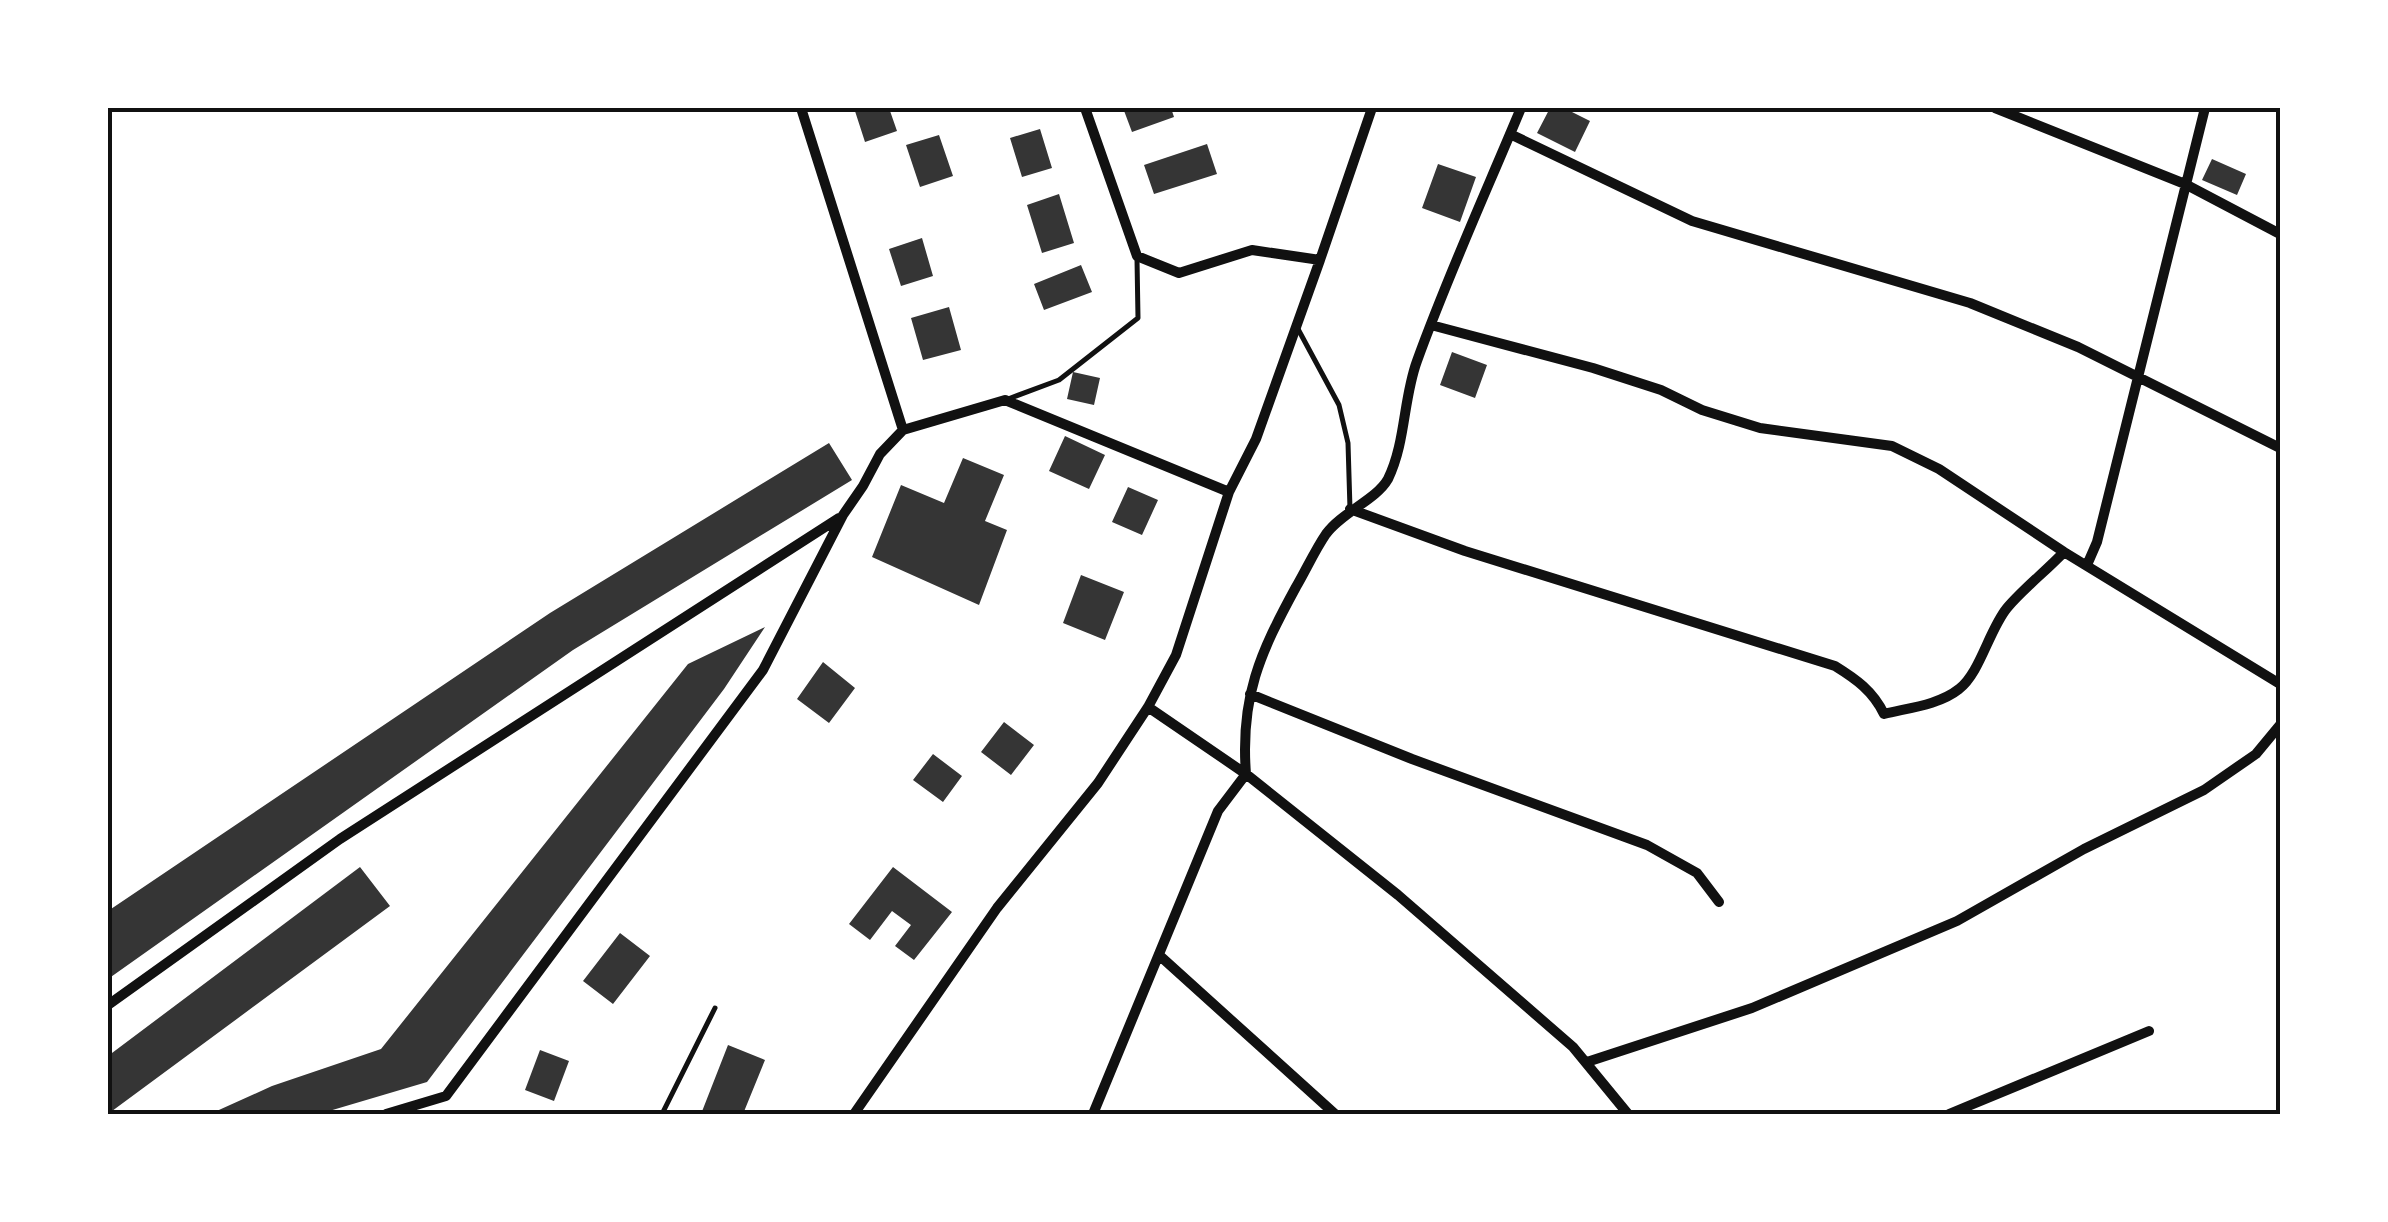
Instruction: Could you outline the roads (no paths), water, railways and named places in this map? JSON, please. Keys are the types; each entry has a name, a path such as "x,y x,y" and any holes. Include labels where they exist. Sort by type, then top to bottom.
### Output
{"street":[{"path":"801,108 903,430"},
{"path":"1086,108 1137,256 1179,273 1252,250 1320,260"},
{"path":"854,1114 997,908 1098,782 1148,707 1176,655 1229,492 1256,439 1297,327 1369,108"},
{"path":"1093,1114 1218,811 1246,774 1244,746 1250,694 1265,643 1327,533 1350,509 1386,482 1402,435 1415,364 1521,108"},
{"path":"1996,108 2185,184 2280,234"},
{"path":"2087,566 2097,542 2204,108"},
{"path":"1510,134 1692,221 1970,303 2137,374 2280,448"},
{"path":"1431,325 1593,368 1760,428 1892,446 1940,469 2064,552 2280,684"},
{"path":"386,1114 446,1096 763,670 843,515 880,454 903,430 1005,400 1229,492"},
{"path":"1350,509 1464,551 1835,666 1858,680 1884,714 1932,702 1960,689 2009,606 2064,552"},
{"path":"108,1005 340,839 843,515"},
{"path":"1250,694 1412,759 1647,845 1697,873 1718,902"},
{"path":"1148,707 1246,774 1398,895 1587,1062 1628,1114"},
{"path":"1587,1062 1752,1008 1957,921 2084,848 2204,790 2256,754 2280,726"},
{"path":"1159,955 1335,1114"},
{"path":"1949,1114 2149,1031"}],"lane":[{"path":"1005,400 1058,380 1138,318 1137,256"},
{"path":"1297,327 1340,405 1348,443 1350,509"},
{"path":"662,1114 715,1008"}]}
